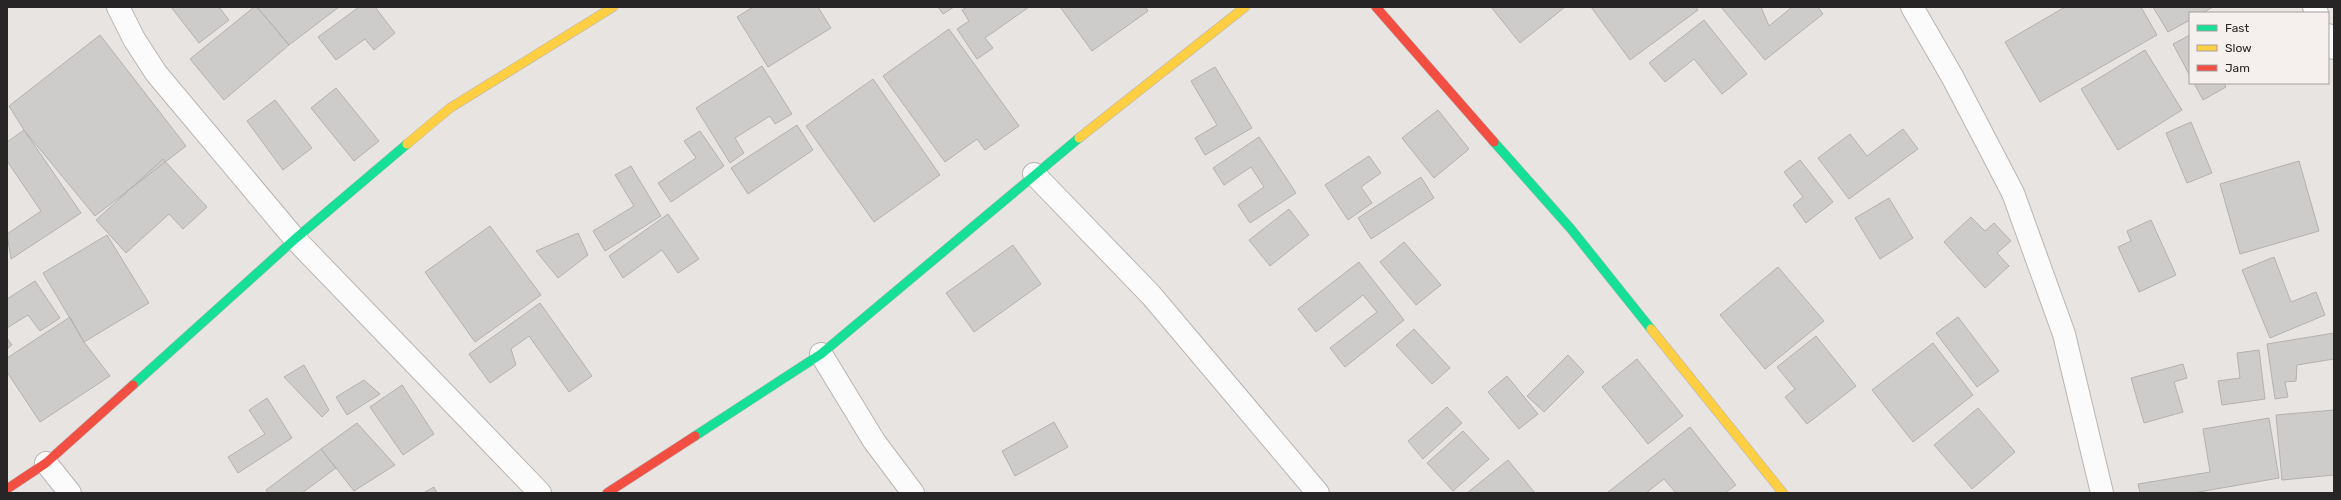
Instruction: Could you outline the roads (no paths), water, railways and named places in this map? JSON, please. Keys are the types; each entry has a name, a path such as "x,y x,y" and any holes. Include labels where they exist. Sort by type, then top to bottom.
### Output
{"street":[{"path":"118,7 134,39 156,73 295,239 540,493"},
{"path":"7,489 46,463 295,239 450,108 613,7"},
{"path":"607,493 821,354 1034,174 1245,7"},
{"path":"1376,7 1571,229 1783,493"},
{"path":"1912,7 1953,78 2013,193 2064,334 2102,493"},
{"path":"2329,38 2334,48"},
{"path":"1034,174 1151,295 1318,493"},
{"path":"821,354 874,441 913,493"},
{"path":"46,463 70,493"}]}
